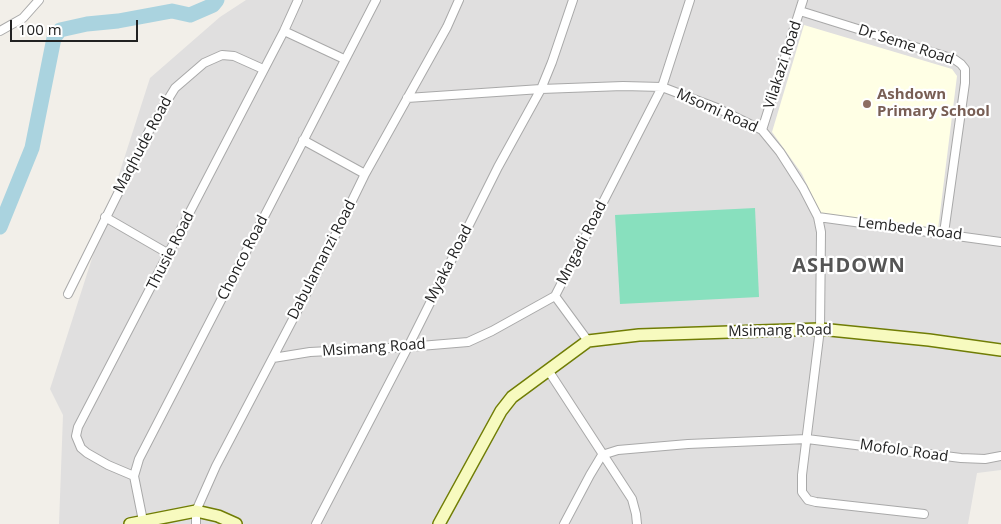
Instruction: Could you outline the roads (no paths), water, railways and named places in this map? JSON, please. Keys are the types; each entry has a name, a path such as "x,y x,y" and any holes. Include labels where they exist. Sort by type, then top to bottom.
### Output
{"street":[{"path":"0,31 23,18 39,0"},
{"name":"Thusie Road","path":"134,476 86,453 80,448 76,436 78,427 284,31 298,0"},
{"name":"Chonco Road","path":"134,476 146,444 376,0"},
{"name":"Dabulamanzi Road","path":"196,524 196,511 216,466 273,358 365,174 447,27 458,0"},
{"name":"Myaka Road","path":"316,524 408,347 489,183 541,89 573,0"},
{"name":"Mngadi Road","path":"588,340 555,296 662,87 690,0"},
{"name":"Vilakazi Road","path":"762,130 803,0"},
{"name":"Dr Seme Road","path":"800,11 954,59 962,64 965,82 944,233"},
{"path":"284,31 344,59"},
{"name":"Maqhude Road","path":"68,294 105,217 165,101 182,80 204,63 222,56 234,56 263,69"},
{"name":"Msomi Road","path":"407,98 541,89 623,86 662,87 717,108 762,130 780,152 799,181 818,217 821,232 820,329 802,492 808,500 834,505 924,514"},
{"path":"304,140 365,174"},
{"path":"105,217 169,254"},
{"name":"Lembede Road","path":"818,217 1001,242"},
{"name":"Msimang Road","path":"273,358 310,352 468,342 555,296"},
{"name":"Msimang Road","path":"588,340 639,336 820,329 929,340 1001,350"},
{"path":"439,524 512,397 588,340"},
{"path":"548,370 632,499 637,524"},
{"name":"Mofolo Road","path":"602,455 618,450 688,444 807,439 962,458 985,459 1001,456"},
{"path":"564,524 602,455"},
{"path":"134,476 143,521"},
{"path":"130,524 196,511 218,516 236,524"}],"waterway":[{"path":"0,227 32,148 54,38 60,30 172,11 190,15 213,5 217,0"}],"place":[{"name":"Ashdown Primary School","path":"867,104"}],"district":[{"name":"ASHDOWN","path":"849,266"}]}
